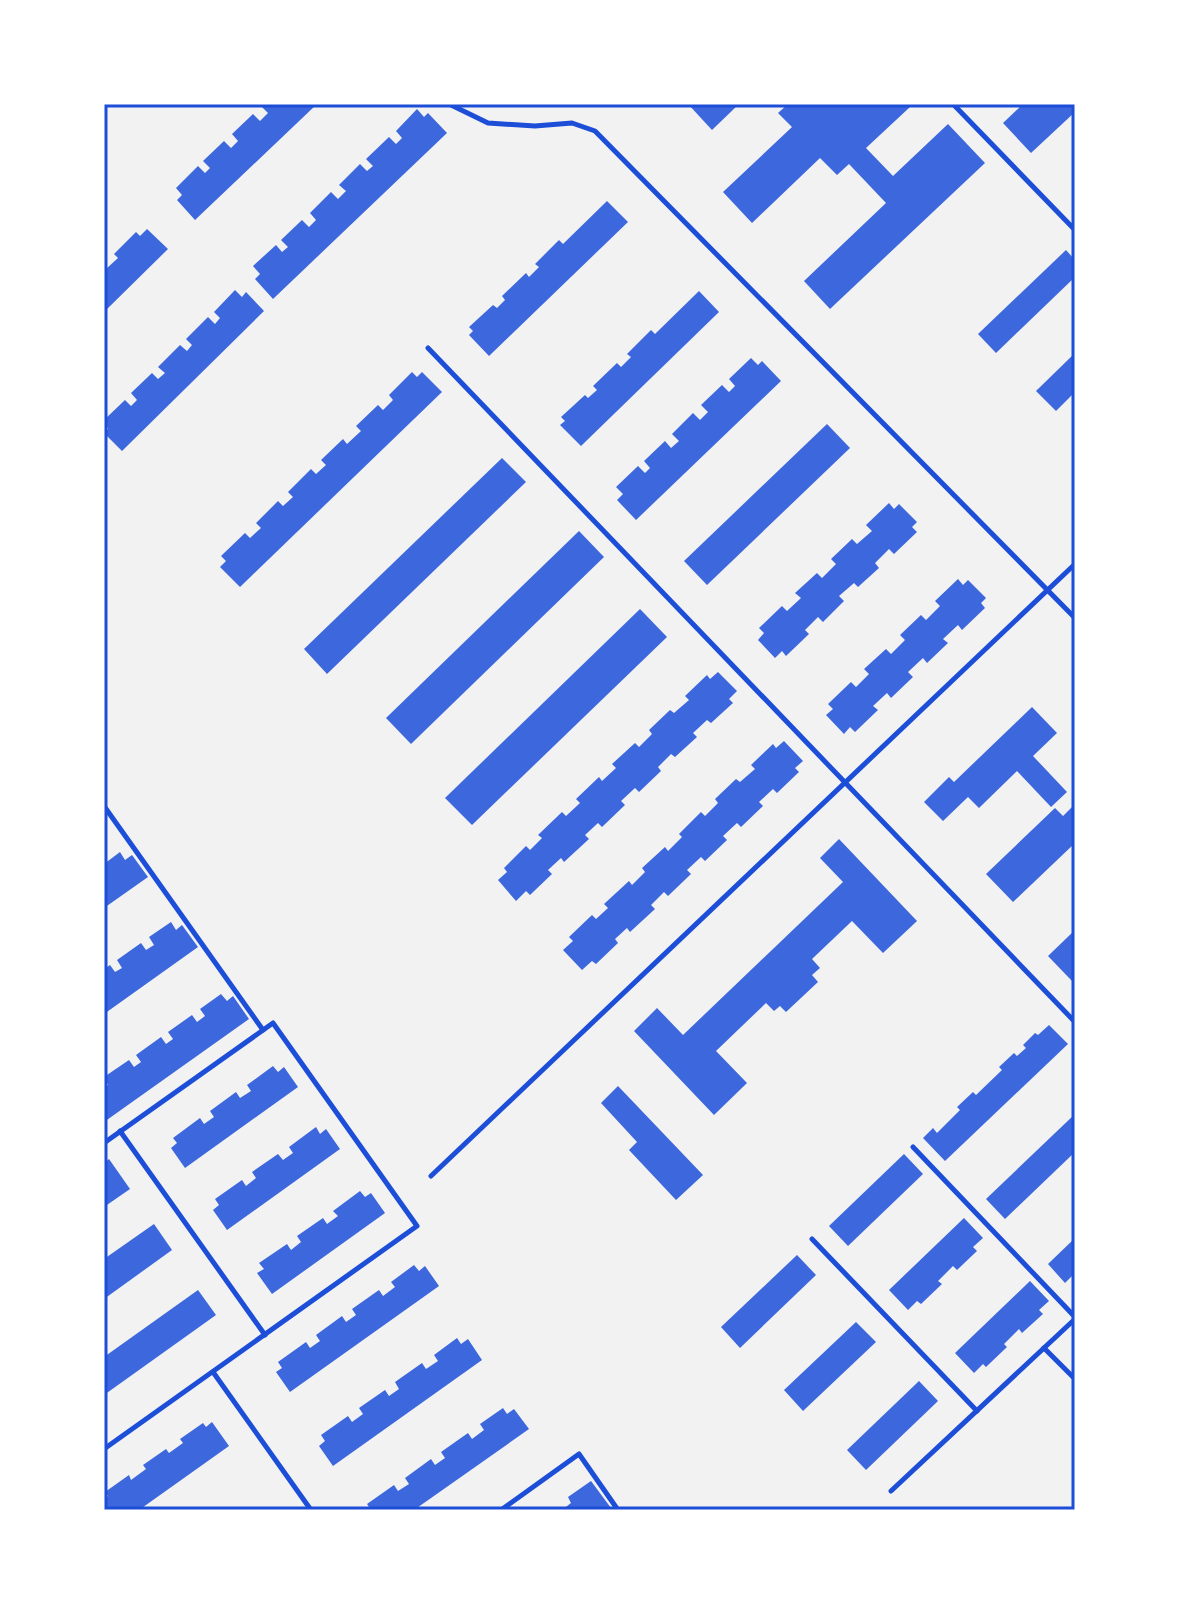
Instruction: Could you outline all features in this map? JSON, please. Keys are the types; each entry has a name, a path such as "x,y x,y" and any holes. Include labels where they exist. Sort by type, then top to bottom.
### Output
{"lane":[{"path":"449,104 488,123 535,126 572,123 595,131 1075,618"},
{"path":"953,104 1075,230"},
{"path":"428,348 1075,1022"},
{"path":"431,1176 1075,564"},
{"path":"104,806 263,1030"},
{"path":"104,1143 273,1023 417,1226 105,1446"},
{"path":"120,1131 265,1335"},
{"path":"891,1491 1075,1318 913,1147"},
{"path":"812,1239 977,1411"},
{"path":"1044,1348 1075,1379"},
{"path":"213,1372 311,1510"},
{"path":"501,1510 579,1454 618,1510"}],"building":[{"path":"317,104 195,220 177,200 182,195 176,188 198,166 205,173 210,168 203,161 224,141 231,148 238,141 232,134 253,114 260,121 268,113 261,106"},
{"path":"688,104 739,104 712,130"},
{"path":"788,104 908,104 910,107 866,148 893,176 948,124 985,163 830,309 804,281 886,203 849,164 837,175 820,158 752,223 723,192 792,127 778,113"},
{"path":"1023,104 1075,104 1075,112 1031,153 1003,123"},
{"path":"417,109 424,117 428,113 447,133 273,299 255,279 260,274 253,266 276,245 282,252 288,247 281,240 302,220 309,227 316,220 310,213 331,192 338,199 346,191 339,185 360,164 367,171 373,166 366,159 389,137 396,144 402,138 396,131"},
{"path":"607,201 628,222 489,356 469,335 473,331 469,327 493,305 497,308 505,300 502,296 526,273 529,277 539,267 535,264 559,240 563,244"},
{"path":"147,229 168,249 104,312 104,267 106,269 118,258 114,254 136,232 140,236"},
{"path":"1066,250 1075,260 1075,277 996,353 978,334"},
{"path":"235,290 242,297 246,292 264,311 122,451 104,433 108,429 104,420 125,400 131,406 137,400 131,393 152,373 158,379 165,373 158,367 180,345 187,351 192,345 186,339 208,317 215,324 220,318 214,312"},
{"path":"699,291 719,312 581,446 560,425 565,421 561,417 585,395 588,398 597,390 593,386 617,363 621,367 631,357 627,354 651,330 655,334"},
{"path":"1075,353 1075,392 1056,411 1036,391"},
{"path":"751,358 758,365 762,361 781,381 636,520 617,500 623,494 616,487 638,466 645,473 650,468 644,461 665,441 671,448 679,441 672,434 693,413 700,420 708,412 701,405 722,385 729,392 735,386 729,379"},
{"path":"412,372 417,377 422,372 442,392 240,587 220,567 226,561 221,556 245,533 250,538 261,528 256,523 278,501 283,506 293,497 288,492 311,469 316,474 326,465 321,460 343,439 347,444 361,431 356,426 378,405 383,410 393,400 389,395"},
{"path":"827,424 850,448 707,585 684,561"},
{"path":"502,458 526,482 327,674 304,649"},
{"path":"889,503 894,509 899,504 917,522 912,527 917,532 894,554 889,549 875,563 879,568 858,587 854,583 839,596 844,601 823,622 818,617 805,630 809,634 786,656 782,651 775,658 758,640 764,633 759,628 782,606 787,611 801,598 795,593 817,573 822,578 836,564 831,559 852,539 857,544 872,531 866,525"},
{"path":"579,531 604,557 411,744 386,718"},
{"path":"958,579 963,585 968,580 986,598 981,603 985,608 962,630 958,625 943,639 948,643 927,663 923,658 908,672 913,677 891,698 887,693 873,706 878,710 855,732 850,727 844,734 826,715 833,709 828,704 851,682 856,687 869,674 864,669 886,649 891,654 905,640 900,635 921,615 926,620 940,606 935,601"},
{"path":"640,609 667,637 472,825 445,798"},
{"path":"718,672 737,691 729,699 733,703 711,723 707,720 693,733 697,737 675,757 671,754 658,767 661,771 639,792 635,788 621,801 625,805 602,827 598,823 585,835 589,839 564,862 561,858 548,870 552,874 530,895 526,891 516,901 498,880 507,872 504,868 526,846 530,850 542,838 538,835 562,812 566,816 580,803 576,799 599,777 602,781 616,768 612,764 635,743 639,747 652,734 649,730 670,710 674,713 689,700 685,696 707,675 710,679"},
{"path":"1032,707 1057,733 1033,756 1067,792 1051,807 1017,771 979,808 968,797 943,821 924,802 949,777 954,782"},
{"path":"784,741 803,761 795,768 799,772 777,793 773,789 759,802 763,806 741,827 737,823 723,836 727,840 705,861 701,857 687,870 691,874 668,896 664,892 651,905 655,909 630,932 627,928 615,939 618,943 596,964 592,961 582,970 563,950 573,941 569,937 592,915 596,919 608,908 604,904 629,881 632,885 645,872 642,868 665,847 668,851 682,837 679,834 701,812 705,816 718,803 715,799 736,779 740,782 755,769 751,765 773,744 776,748"},
{"path":"1075,804 1075,843 1013,902 986,874 1055,808 1063,816"},
{"path":"839,839 917,921 883,953 852,921 812,959 820,968 812,975 818,982 786,1012 780,1006 774,1011 766,1003 716,1051 747,1083 714,1115 634,1031 657,1008 683,1035 843,882 820,858"},
{"path":"120,852 125,860 132,855 148,877 104,908 104,864"},
{"path":"171,922 176,930 182,925 198,947 104,1014 104,969 110,965 115,972 122,968 117,960 141,943 146,950 154,945 149,937"},
{"path":"1075,930 1075,978 1072,981 1048,956"},
{"path":"221,994 227,1001 233,996 249,1019 104,1122 104,1088 108,1085 104,1077 129,1060 134,1067 141,1062 136,1055 161,1037 166,1044 173,1039 168,1032 192,1015 197,1022 205,1016 200,1009"},
{"path":"1049,1025 1068,1044 945,1161 923,1138 933,1128 937,1133 960,1110 957,1107 973,1092 976,1095 1002,1070 999,1067 1014,1053 1017,1056 1035,1033 1038,1035"},
{"path":"273,1066 278,1072 284,1067 298,1087 185,1168 171,1148 177,1143 173,1138 200,1118 204,1124 214,1117 210,1111 236,1092 240,1098 251,1091 247,1085"},
{"path":"618,1086 703,1175 676,1200 629,1150 637,1142 601,1103"},
{"path":"1075,1114 1075,1152 1005,1219 986,1199"},
{"path":"316,1127 320,1134 326,1129 340,1149 227,1230 213,1210 219,1205 215,1199 242,1180 246,1186 256,1178 252,1172 278,1154 283,1160 293,1153 289,1147"},
{"path":"904,1154 923,1174 848,1246 829,1226"},
{"path":"109,1159 130,1189 104,1207 104,1163"},
{"path":"360,1191 365,1197 371,1193 385,1213 272,1294 257,1273 264,1269 259,1263 287,1244 291,1250 301,1242 297,1236 323,1218 327,1224 338,1216 333,1211"},
{"path":"964,1218 983,1238 973,1247 977,1251 957,1270 953,1266 938,1281 942,1284 921,1304 917,1301 908,1310 889,1290"},
{"path":"154,1224 172,1250 104,1299 104,1259"},
{"path":"1075,1238 1075,1273 1065,1283 1048,1264"},
{"path":"797,1255 816,1275 740,1348 721,1327"},
{"path":"414,1265 419,1271 425,1266 439,1286 290,1392 276,1372 282,1368 278,1362 306,1342 310,1348 320,1341 316,1335 342,1316 346,1322 356,1315 352,1309 379,1290 383,1296 395,1287 391,1282"},
{"path":"1030,1281 1049,1301 1039,1310 1043,1314 1022,1333 1019,1329 1004,1344 1007,1347 986,1367 983,1364 974,1373 955,1353"},
{"path":"198,1290 216,1315 104,1395 104,1357"},
{"path":"856,1322 876,1342 803,1411 784,1390"},
{"path":"457,1338 461,1344 468,1339 482,1360 333,1466 319,1446 325,1441 321,1435 348,1416 352,1422 363,1414 359,1408 385,1390 389,1396 399,1389 395,1382 422,1363 426,1369 438,1361 434,1355"},
{"path":"919,1381 938,1401 866,1470 847,1450"},
{"path":"503,1408 507,1414 514,1409 529,1429 414,1510 371,1510 367,1504 394,1485 398,1491 409,1484 405,1478 431,1459 435,1465 445,1458 441,1452 468,1433 472,1439 484,1430 480,1424"},
{"path":"212,1422 229,1446 139,1510 104,1510 104,1499 108,1496 105,1492 129,1475 131,1480 146,1469 143,1465 166,1449 169,1453 183,1443 180,1439 203,1423 206,1427"},
{"path":"591,1481 611,1508 562,1510 571,1503 568,1497"}]}
